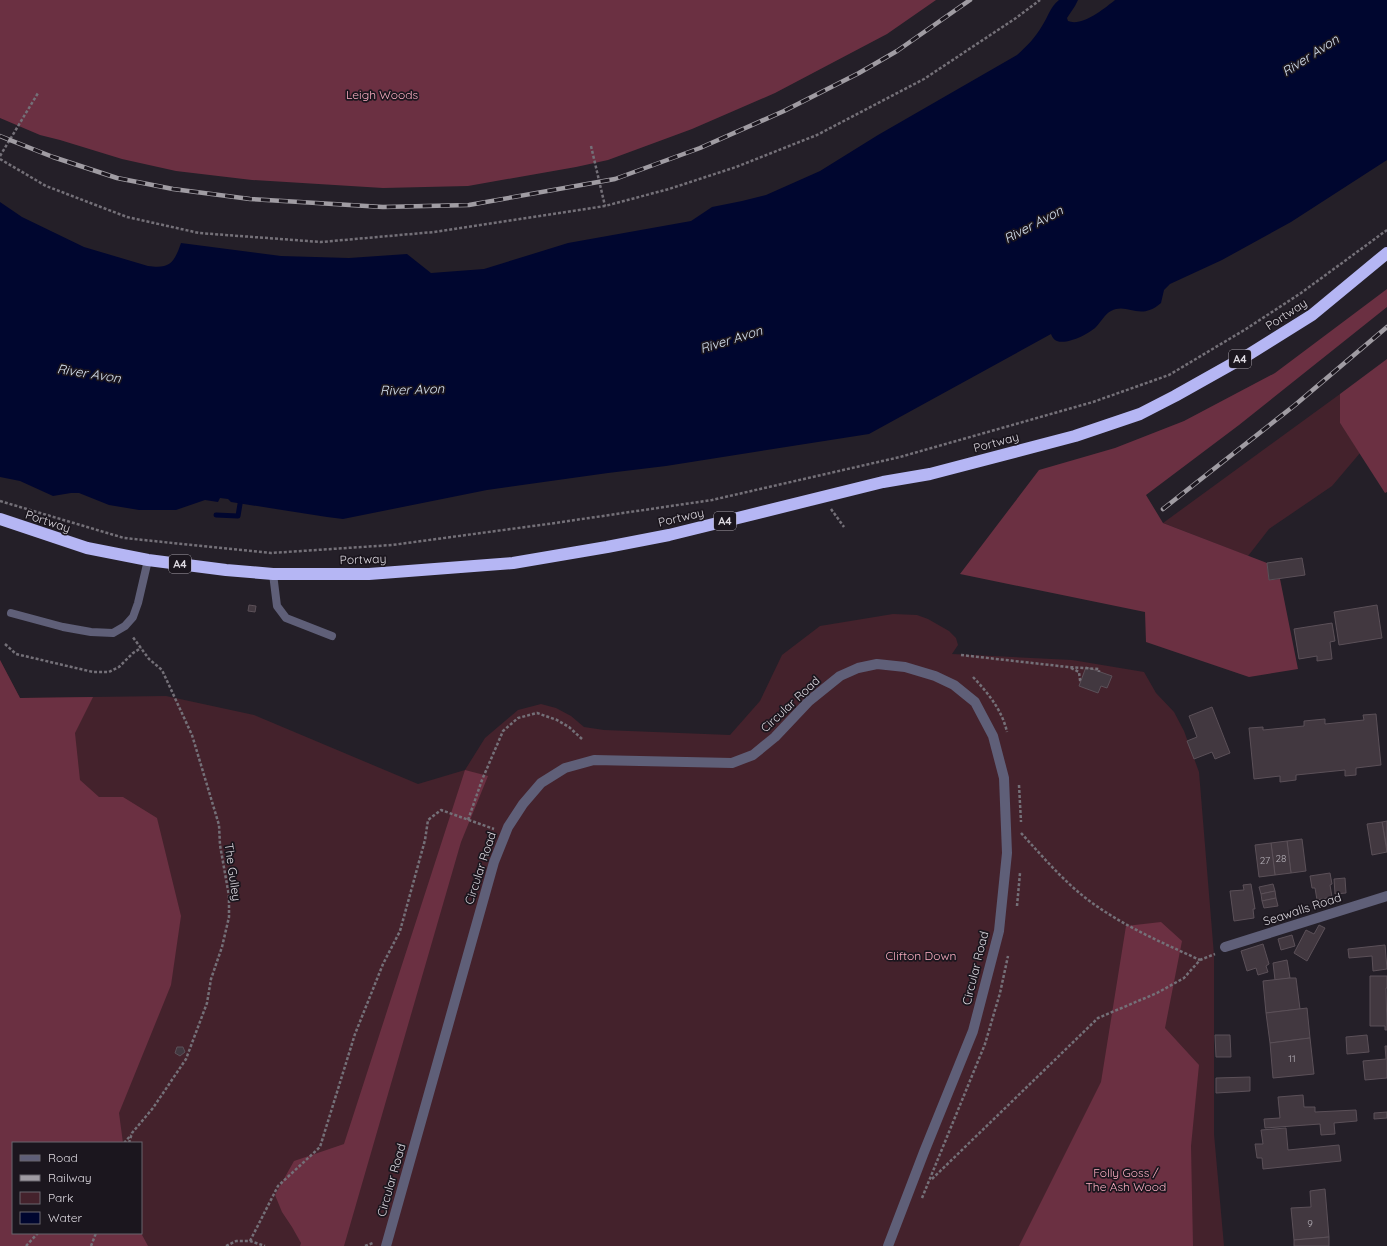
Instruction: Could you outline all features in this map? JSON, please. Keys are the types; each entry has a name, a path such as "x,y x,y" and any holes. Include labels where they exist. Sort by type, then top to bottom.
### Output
{"highway":[{"name":"Portway","path":"0,520 86,548 148,560 226,570 273,574 369,574 513,563 607,548 670,535 883,482 930,474 1075,436 1140,414 1227,367 1312,315 1387,253"}],"street":[{"name":"Circular Road","path":"386,1246 494,862 508,827 523,804 541,783 565,768 594,760 732,763 753,755 775,737 809,701 840,676 858,668 877,664 905,667 935,676 954,685 975,702 993,736 1004,778 1007,853 998,931 973,1031 888,1246"},
{"name":"Seawalls Road","path":"1225,947 1387,896"}],"lane":[{"path":"11,614 63,627 91,632 113,633 125,626 133,617 148,560"},
{"path":"273,574 277,606 286,618 332,636"}],"path":[{"path":"38,93 0,157 46,186 127,217 199,233 321,242 434,232 605,206 669,189 736,167 817,136 924,79 1016,18 1040,0"},
{"path":"590,146 605,206"},
{"name":"Portway","path":"0,501 124,538 271,553 392,545 712,500 900,457 1093,402 1168,375 1246,329 1301,293 1387,230"},
{"path":"823,497 844,527"},
{"name":"The Gulley","path":"125,626 151,662 162,670 192,735 219,824 220,845 229,896 229,917 222,947 211,979 207,1003 186,1059 153,1108 132,1133 129,1142"},
{"path":"6,644 16,654 94,672 109,672 119,667 132,653 141,648"},
{"path":"961,655 1099,669 1099,672"},
{"path":"1068,667 1079,672 1081,680"},
{"path":"468,820 482,780 503,731 518,718 537,714 557,720 569,727 582,739"},
{"path":"250,1241 278,1186 320,1147 355,1034 383,964 400,931 425,840 428,820 441,810 494,829"},
{"path":"1021,833 1064,879 1097,907 1144,935 1200,960"},
{"path":"930,1181 1098,1018 1157,994 1184,978 1200,960 1220,952 1225,947"},
{"path":"125,1142 132,1133"},
{"path":"26,1246 37,1234"},
{"path":"91,1246 96,1234"},
{"path":"226,1246 236,1241 250,1241 265,1246"},
{"path":"365,1246 373,1243"}],"green space":[{"name":"Leigh Woods","path":"0,0 936,0 887,34 775,93 692,129 608,160 468,186 383,188 252,180 176,171 122,159 40,135 0,118"},
{"path":"1387,289 1387,307 1239,425 1146,495 1163,523 1267,563 1269,580 1280,579 1298,669 1249,677 1146,642 1145,612 960,574 1039,470 1115,448 1184,421 1275,373"},
{"path":"1387,359 1387,492 1385,493 1340,423 1340,394"},
{"path":"1340,394 1340,423 1360,453 1332,486 1269,529 1248,556 1163,523"},
{"name":"Clifton Down","path":"893,614 917,615 928,619 949,631 956,638 958,645 952,654 1072,660 1144,672 1156,693 1174,712 1184,731 1199,772 1214,955 1214,1134 1224,1246 0,1246 0,660 20,698 166,696 254,715 418,784 465,770 485,738 518,710 541,704 556,708 571,716 584,727 604,730 730,735 760,701 782,655 820,626"},
{"path":"0,660 20,698 93,697 75,733 80,780 99,797 123,797 157,818 181,916 171,985 119,1113 123,1142 12,1142 12,1234 142,1234 148,1246 0,1246"},
{"path":"465,770 488,776 461,842 344,1246 300,1246 301,1243 282,1212 275,1195 294,1161 344,1144"},
{"name":"Folly Goss / The Ash Wood","path":"1161,922 1182,941 1165,1028 1199,1065 1191,1146 1193,1246 1019,1246 1101,1082 1126,926"}],"water":[{"name":"River Avon","path":"1059,0 1078,0 1067,18 1068,21 1074,22 1093,16 1115,0 1387,0 1387,160 1291,222 1222,260 1170,284 1164,290 1161,303 1153,308 1140,312 1123,309 1111,311 1093,330 1072,340 1061,342 1057,341 1051,334 869,434 666,466 487,490 343,519 231,502 228,499 220,498 218,502 205,500 176,510 139,510 109,505 79,493 53,496 20,481 0,477 0,202 22,217 84,247 155,267 170,263 176,255 181,243 281,256 349,258 407,254 431,273 484,269 568,243 691,221 712,207 766,195 820,171 878,135 1017,55 1037,34 1051,9"}],"building":[{"path":"1302,558 1305,575 1269,580 1267,563"},
{"path":"249,605 256,606 255,612 248,611"},
{"path":"1377,605 1382,638 1339,645 1334,612"},
{"path":"1332,623 1335,641 1330,642 1332,659 1317,661 1317,656 1299,659 1294,629"},
{"path":"1086,667 1112,676 1107,688 1101,686 1098,693 1079,686"},
{"path":"1212,707 1230,753 1215,759 1212,752 1194,759 1187,741 1197,737 1189,716"},
{"path":"1376,714 1381,765 1356,768 1356,775 1345,776 1345,770 1296,775 1296,780 1280,782 1280,776 1254,779 1249,728 1263,727 1263,730 1304,726 1304,721 1325,719 1325,724 1364,720 1363,715"},
{"path":"1387,821 1387,848 1382,822"},
{"path":"1382,822 1387,852 1372,855 1367,824"},
{"path":"1302,839 1306,871 1291,873 1287,841"},
{"path":"1287,841 1291,873 1275,875 1271,843"},
{"path":"1271,843 1275,875 1259,877 1255,845"},
{"path":"1330,873 1332,897 1317,900 1315,888 1312,888 1310,876"},
{"path":"1345,878 1346,893 1335,894 1334,879"},
{"path":"1251,884 1255,909 1253,909 1254,918 1234,921 1230,891 1244,890 1243,885"},
{"path":"1273,884 1275,891 1261,894 1259,887"},
{"path":"1275,891 1276,898 1262,901 1261,894"},
{"path":"1276,898 1278,906 1264,908 1262,901"},
{"path":"1319,925 1325,928 1307,961 1294,953 1306,930 1314,934"},
{"path":"1292,935 1295,946 1281,950 1278,939"},
{"path":"1263,944 1269,964 1266,966 1268,972 1258,975 1256,968 1247,971 1241,951"},
{"path":"1385,945 1387,969 1373,971 1372,956 1349,958 1348,949"},
{"path":"1287,960 1290,978 1275,980 1273,963"},
{"path":"1370,976 1387,976 1387,1030 1385,1030 1385,1026 1370,1026"},
{"path":"1296,978 1300,1009 1266,1013 1263,981"},
{"path":"1307,1008 1310,1038 1270,1043 1266,1013"},
{"path":"1215,1035 1230,1035 1231,1057 1216,1057"},
{"path":"1367,1035 1369,1052 1347,1054 1346,1037"},
{"path":"1310,1038 1314,1074 1273,1078 1270,1043"},
{"path":"1385,1046 1387,1046 1387,1078 1365,1080 1363,1061 1386,1059"},
{"path":"177,1047 183,1047 185,1052 180,1056 175,1053"},
{"path":"1250,1077 1250,1091 1216,1093 1216,1078"},
{"path":"1303,1095 1304,1107 1315,1107 1315,1112 1356,1110 1357,1121 1334,1123 1335,1134 1321,1135 1320,1124 1265,1128 1264,1119 1280,1118 1278,1097"},
{"path":"1387,1112 1387,1118 1374,1119 1374,1113"},
{"path":"1286,1128 1288,1150 1339,1145 1341,1161 1263,1169 1262,1158 1257,1158 1255,1144 1263,1144 1261,1130"},
{"path":"1325,1189 1329,1237 1294,1240 1291,1208 1311,1207 1310,1191"},
{"path":"1329,1237 1329,1246 1294,1246 1294,1240"}],"waterway":[{"path":"216,515 238,516 240,504"}],"railway":[{"path":"0,136 53,157 117,178 173,189 250,199 383,207 469,205 615,179 700,148 784,111 859,73 897,51 970,0"},
{"path":"1163,509 1295,405 1387,327"}]}
